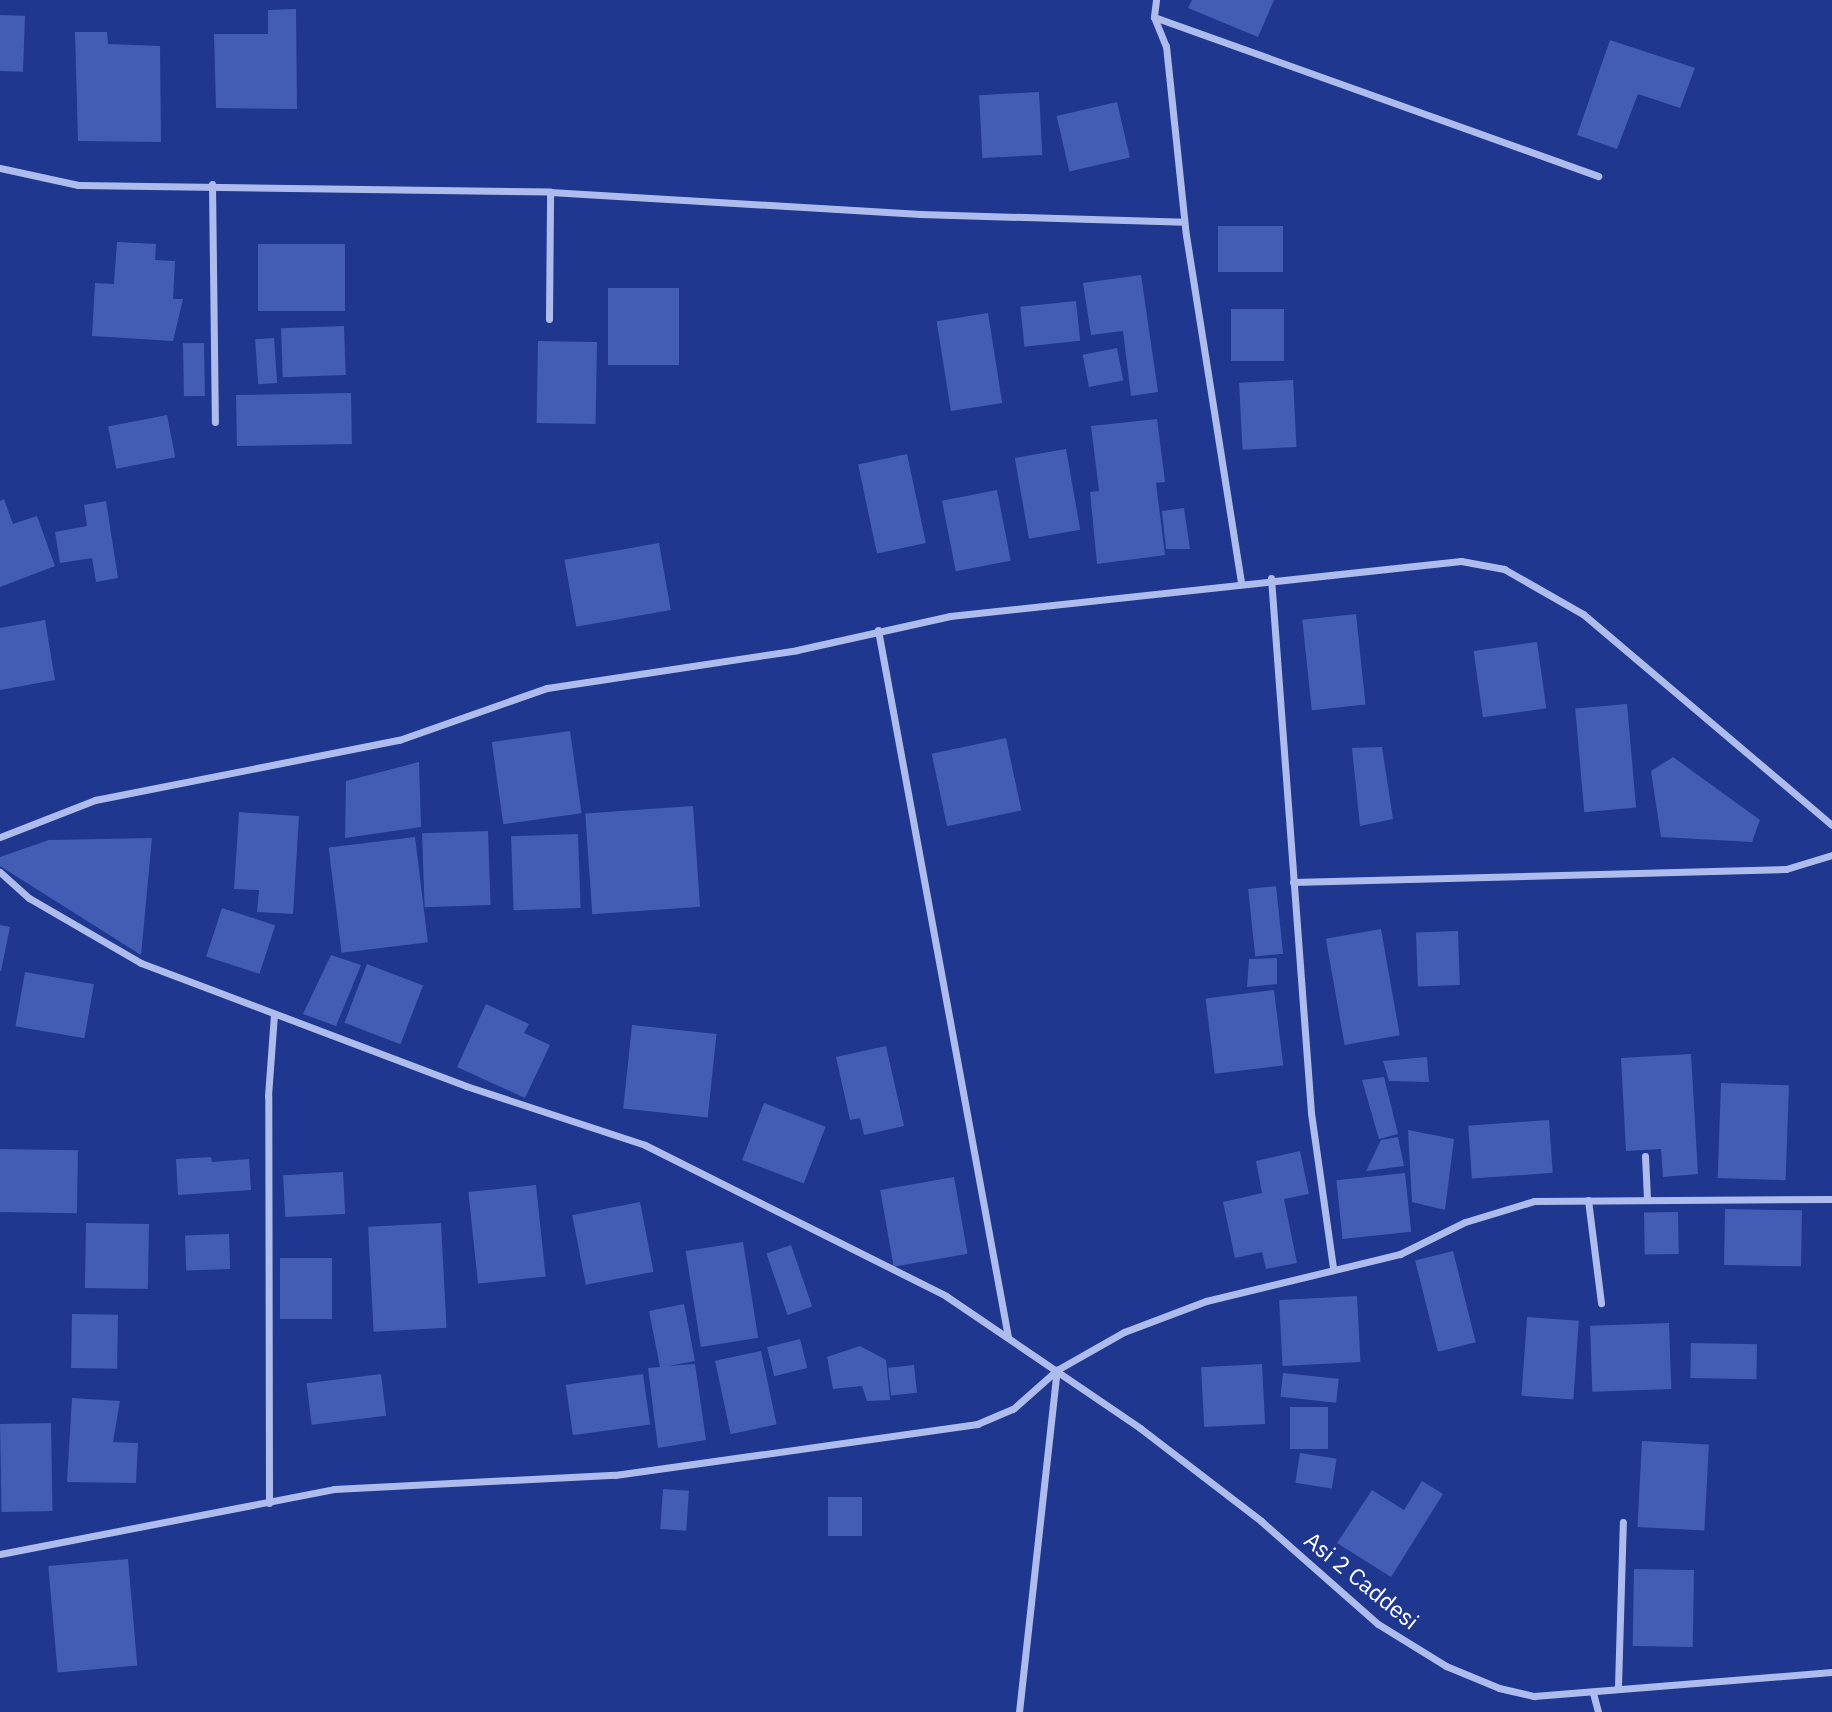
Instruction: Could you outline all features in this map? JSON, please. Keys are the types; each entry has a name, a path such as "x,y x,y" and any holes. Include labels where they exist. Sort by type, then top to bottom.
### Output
{"street":[{"path":"1156,0 1154,17 1166,46 1184,222 1241,583"},
{"path":"1154,17 1598,176"},
{"path":"0,168 78,185 212,184 550,192 920,214 1184,222"},
{"path":"212,184 215,422"},
{"path":"549,319 550,192"},
{"path":"0,837 95,800 399,740 547,688 797,650 950,616 1271,578 1461,561 1504,569 1583,614 1832,825"},
{"path":"1271,578 1311,1113 1333,1267"},
{"path":"878,630 1008,1338"},
{"path":"1293,882 1492,873 1786,869 1832,856"},
{"name":"Asi 2 Caddesi","path":"0,872 29,898 141,963 274,1016 645,1146 946,1296 1057,1370 1261,1521 1378,1624 1446,1666 1499,1688 1534,1696 1593,1693 1618,1686 1832,1672"},
{"path":"269,1503 268,1096 274,1016"},
{"path":"1645,1156 1647,1199"},
{"path":"0,1554 334,1489 615,1475 977,1424 1013,1409 1057,1370 1124,1332 1195,1305 1333,1267 1400,1254 1465,1222 1534,1201 1832,1199"},
{"path":"1588,1200 1601,1303"},
{"path":"1018,1712 1057,1370"},
{"path":"1618,1686 1623,1522"},
{"path":"1593,1693 1598,1712"}],"building":[{"path":"1192,0 1274,0 1258,37 1188,8"},
{"path":"296,9 297,109 216,108 214,34 268,34 268,10"},
{"path":"0,15 25,16 23,72 0,71"},
{"path":"75,32 107,32 108,44 160,46 161,142 78,141"},
{"path":"1610,40 1695,68 1680,108 1638,94 1617,149 1577,135"},
{"path":"1039,92 1042,155 982,158 979,95"},
{"path":"1117,102 1130,158 1069,171 1057,116"},
{"path":"1218,226 1283,226 1283,272 1218,272"},
{"path":"117,242 156,244 155,260 175,261 173,299 183,299 173,341 92,336 95,283 114,284"},
{"path":"258,244 345,244 345,311 258,311"},
{"path":"1141,275 1158,392 1131,396 1123,331 1091,335 1083,283"},
{"path":"608,288 679,288 679,365 608,365"},
{"path":"1076,301 1080,341 1024,347 1020,307"},
{"path":"1231,309 1284,309 1284,361 1231,361"},
{"path":"988,313 1002,403 951,411 937,321"},
{"path":"344,326 346,375 283,377 281,328"},
{"path":"274,338 277,383 258,384 255,339"},
{"path":"538,341 597,342 596,424 537,423"},
{"path":"183,343 204,343 205,396 184,396"},
{"path":"1117,348 1123,380 1089,387 1083,355"},
{"path":"1293,380 1297,447 1243,450 1239,383"},
{"path":"351,393 352,444 237,446 236,395"},
{"path":"167,415 175,457 116,469 108,426"},
{"path":"1157,419 1165,482 1156,483 1165,555 1097,564 1090,492 1099,491 1091,426"},
{"path":"1066,449 1080,530 1029,539 1015,458"},
{"path":"907,454 926,543 877,553 858,464"},
{"path":"997,490 1011,561 956,571 942,501"},
{"path":"4,499 13,524 37,516 55,566 0,587 0,501"},
{"path":"106,501 118,578 96,582 92,558 60,563 55,532 87,526 84,505"},
{"path":"1184,508 1190,549 1166,549 1162,511"},
{"path":"659,543 671,610 576,627 564,560"},
{"path":"1356,614 1366,705 1312,710 1302,620"},
{"path":"45,620 55,680 0,690 0,628"},
{"path":"1537,642 1546,708 1483,717 1474,651"},
{"path":"1627,704 1636,808 1584,812 1575,709"},
{"path":"570,731 582,813 503,824 492,742"},
{"path":"1006,738 1021,810 947,826 932,754"},
{"path":"1382,747 1393,819 1360,826 1352,748"},
{"path":"1673,757 1760,820 1752,842 1661,837 1651,771"},
{"path":"419,762 421,827 345,838 346,781"},
{"path":"693,806 700,907 592,914 585,814"},
{"path":"239,812 299,816 293,914 257,912 259,890 234,889"},
{"path":"488,831 491,905 425,907 422,833"},
{"path":"578,834 581,908 514,910 511,836"},
{"path":"415,837 428,942 342,953 329,848"},
{"path":"152,838 141,955 0,866 0,857 49,840"},
{"path":"1276,886 1283,954 1255,957 1248,889"},
{"path":"222,908 275,925 259,974 206,957"},
{"path":"0,925 10,927 1,971 0,971"},
{"path":"1381,929 1400,1035 1345,1045 1326,939"},
{"path":"1458,931 1460,985 1418,986 1416,932"},
{"path":"331,955 361,965 336,1026 303,1014"},
{"path":"1277,958 1277,984 1247,987 1249,959"},
{"path":"367,964 423,986 400,1044 344,1023"},
{"path":"25,972 94,984 84,1038 15,1026"},
{"path":"1274,990 1283,1065 1215,1074 1206,998"},
{"path":"486,1004 529,1024 524,1033 550,1045 525,1098 457,1067"},
{"path":"632,1025 717,1034 708,1117 623,1109"},
{"path":"886,1046 904,1126 864,1135 860,1118 850,1120 836,1057"},
{"path":"1691,1054 1698,1174 1663,1177 1661,1149 1626,1151 1621,1058"},
{"path":"1427,1057 1429,1082 1389,1081 1383,1061"},
{"path":"1384,1077 1398,1134 1379,1139 1362,1080"},
{"path":"1721,1083 1789,1085 1786,1180 1718,1178"},
{"path":"764,1103 826,1127 804,1184 742,1160"},
{"path":"1549,1120 1553,1173 1472,1179 1468,1126"},
{"path":"1408,1130 1454,1139 1445,1210 1412,1202"},
{"path":"1398,1137 1404,1166 1366,1171 1381,1140"},
{"path":"0,1149 78,1150 77,1213 0,1212"},
{"path":"1300,1151 1309,1194 1284,1199 1297,1263 1266,1269 1262,1252 1235,1258 1223,1202 1262,1193 1256,1161"},
{"path":"211,1157 212,1162 249,1159 251,1190 178,1195 176,1159"},
{"path":"343,1172 345,1214 285,1217 283,1175"},
{"path":"1405,1173 1411,1232 1343,1239 1336,1180"},
{"path":"954,1177 968,1254 894,1267 880,1190"},
{"path":"536,1185 546,1276 478,1284 468,1192"},
{"path":"640,1202 654,1272 586,1285 572,1215"},
{"path":"1725,1209 1802,1210 1801,1266 1724,1265"},
{"path":"1678,1212 1679,1254 1645,1255 1644,1213"},
{"path":"86,1223 149,1224 148,1289 85,1288"},
{"path":"441,1223 446,1328 374,1332 368,1227"},
{"path":"229,1234 230,1269 186,1271 185,1236"},
{"path":"743,1242 758,1338 701,1347 686,1251"},
{"path":"791,1245 812,1306 788,1315 766,1253"},
{"path":"1453,1251 1476,1342 1438,1352 1415,1260"},
{"path":"280,1258 332,1258 332,1319 280,1319"},
{"path":"1357,1296 1360,1362 1283,1366 1279,1300"},
{"path":"684,1304 695,1361 668,1366 695,1364 706,1440 658,1448 648,1368 660,1367 649,1311"},
{"path":"72,1314 118,1315 117,1369 71,1368"},
{"path":"1527,1317 1579,1321 1573,1399 1521,1396"},
{"path":"1669,1323 1671,1389 1592,1392 1590,1326"},
{"path":"800,1339 807,1368 774,1376 767,1347"},
{"path":"1691,1343 1757,1344 1756,1379 1690,1378"},
{"path":"860,1346 886,1360 890,1400 867,1401 862,1386 833,1389 827,1357"},
{"path":"761,1351 777,1424 731,1434 715,1361"},
{"path":"1262,1364 1265,1424 1204,1427 1201,1367"},
{"path":"914,1365 917,1393 891,1396 888,1368"},
{"path":"1283,1373 1339,1379 1336,1403 1280,1397"},
{"path":"381,1374 386,1416 312,1425 307,1383"},
{"path":"643,1374 650,1425 573,1435 566,1385"},
{"path":"72,1398 120,1401 113,1442 138,1443 136,1483 67,1482"},
{"path":"1290,1407 1328,1407 1328,1449 1290,1449"},
{"path":"51,1423 53,1511 2,1512 0,1424"},
{"path":"1642,1441 1709,1445 1704,1530 1637,1527"},
{"path":"1300,1453 1337,1459 1332,1488 1295,1483"},
{"path":"1422,1481 1443,1494 1391,1577 1337,1543 1372,1490 1404,1510"},
{"path":"663,1489 689,1491 686,1531 660,1529"},
{"path":"828,1497 862,1497 862,1536 828,1536"},
{"path":"128,1559 137,1666 58,1673 48,1566"},
{"path":"1634,1569 1694,1570 1693,1647 1633,1646"}]}
